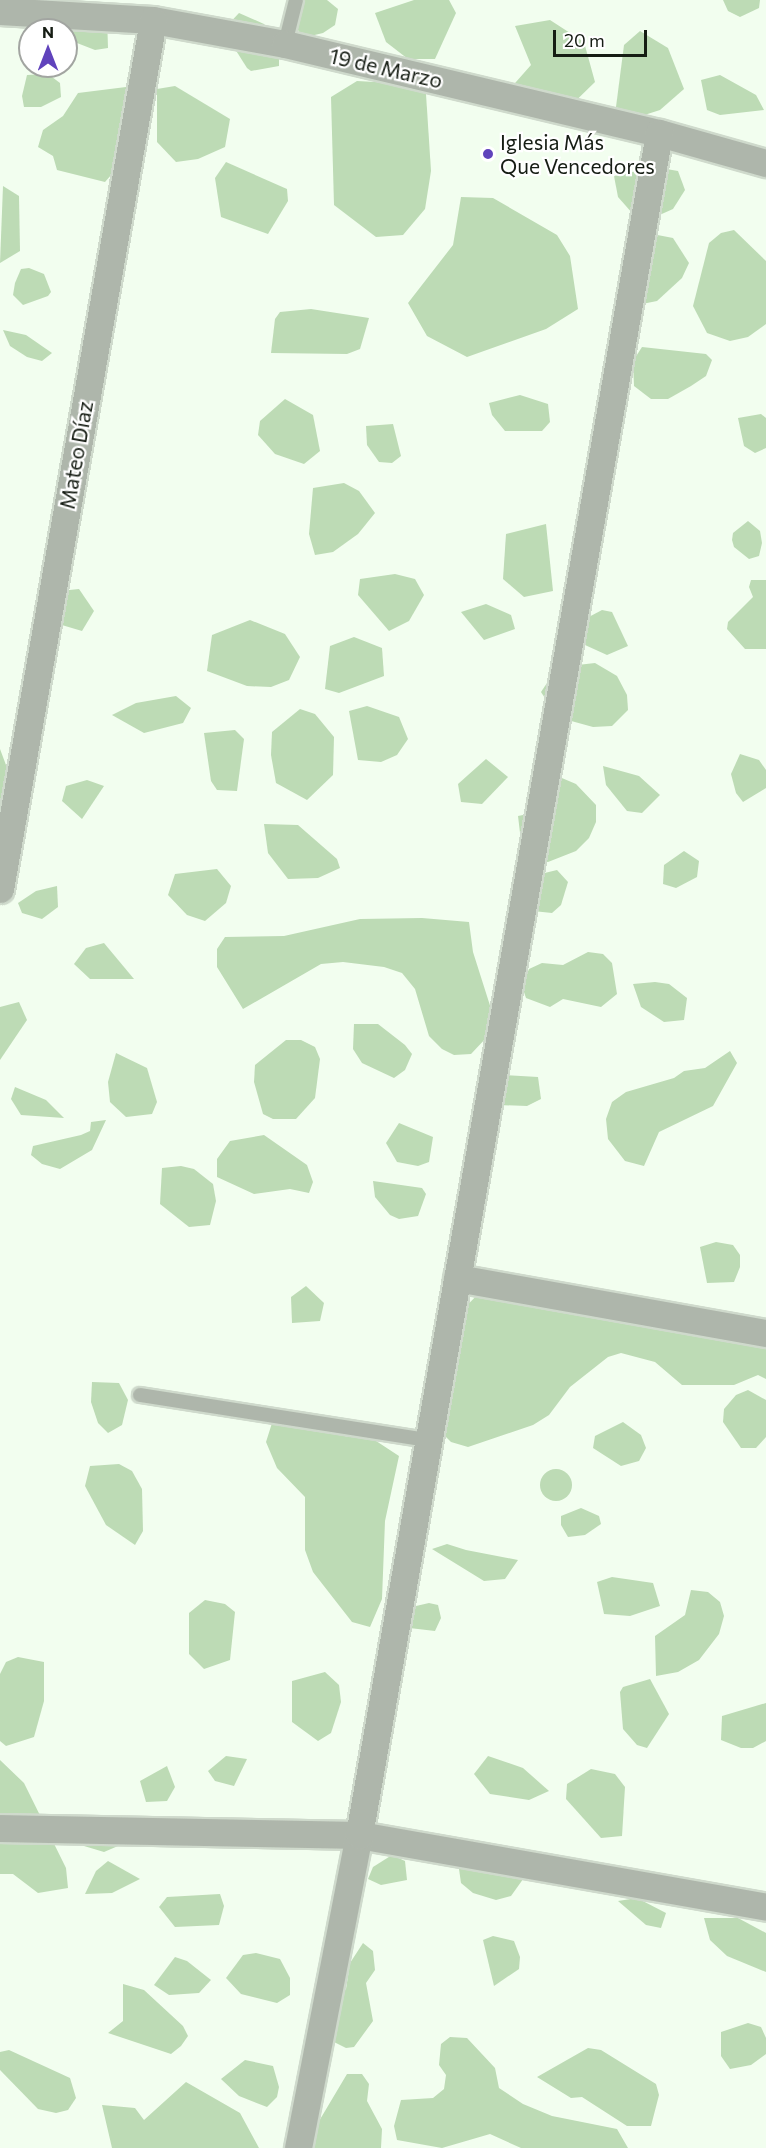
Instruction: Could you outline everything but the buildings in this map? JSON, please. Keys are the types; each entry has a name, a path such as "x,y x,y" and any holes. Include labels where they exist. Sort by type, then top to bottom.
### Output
{"street":[{"name":"19 de Marzo","path":"5,7 153,20 285,44 659,133 766,163"},
{"name":"Mateo Díaz","path":"0,889 153,20"},
{"path":"298,2148 358,1835 659,133"},
{"path":"457,1278 766,1333"},
{"path":"0,1828 358,1835 766,1906"}],"lane":[{"path":"285,44 296,0"},
{"path":"140,1395 428,1440"}],"green space":[{"path":"291,0 327,0 338,9 335,25 323,33 302,38 286,6"},
{"path":"414,0 449,0 456,13 435,59 408,59 386,42 375,13"},
{"path":"723,0 760,0 759,8 740,17 728,11"},
{"path":"239,13 264,24 279,43 279,66 251,71 247,68 223,30"},
{"path":"107,16 108,48 95,50 78,43 78,18 57,18"},
{"path":"550,20 584,42 595,82 556,120 508,91 531,65 515,26"},
{"path":"640,31 668,48 684,89 660,110 635,118 616,107 624,45"},
{"path":"720,75 756,95 764,110 720,115 707,110 701,80"},
{"path":"26,78 53,78 60,83 61,97 41,107 24,107 22,96"},
{"path":"357,81 411,84 426,94 431,171 425,209 403,235 376,237 334,205 331,97"},
{"path":"134,86 138,144 105,182 57,170 53,156 38,147 43,130 63,116 78,93"},
{"path":"175,86 230,119 225,147 198,159 176,162 157,142 157,89"},
{"path":"226,162 287,189 288,201 268,234 221,217 215,178"},
{"path":"655,167 678,171 685,190 673,209 655,217 633,214 618,197 614,176"},
{"path":"3,186 19,196 20,251 0,263"},
{"path":"461,197 493,198 557,235 570,256 578,309 546,329 467,357 427,336 408,303 453,245"},
{"path":"734,230 766,261 766,324 748,337 730,341 707,333 693,306 709,243 721,233"},
{"path":"642,232 673,238 689,263 682,278 657,301 642,304"},
{"path":"29,268 44,274 51,292 48,296 23,305 13,295 21,269"},
{"path":"311,309 369,318 360,349 347,354 271,353 275,319 280,312"},
{"path":"3,330 26,335 52,353 42,361 27,357 10,346"},
{"path":"642,347 706,354 712,360 706,376 691,386 668,399 651,399 634,386 633,361"},
{"path":"520,395 548,404 550,422 542,431 505,431 492,415 489,403"},
{"path":"285,399 313,415 320,451 304,464 275,454 258,435 260,421"},
{"path":"761,414 766,418 766,448 755,453 744,446 738,418"},
{"path":"393,424 401,456 392,463 379,462 367,445 366,426"},
{"path":"344,483 359,491 375,513 358,534 333,552 315,555 309,534 313,488"},
{"path":"748,521 760,531 762,543 759,556 749,559 734,547 732,540 733,533"},
{"path":"546,524 553,591 524,597 503,579 506,534"},
{"path":"395,574 415,579 424,595 409,621 389,631 358,595 360,579"},
{"path":"751,580 766,580 766,649 745,649 727,629 728,622 753,597 749,587"},
{"path":"79,589 94,611 82,631 45,620 60,591"},
{"path":"486,604 511,615 515,629 484,640 461,612"},
{"path":"602,610 612,612 628,646 607,655 585,645 585,619"},
{"path":"250,620 285,634 300,657 289,680 271,687 247,686 207,671 212,635"},
{"path":"354,637 382,648 384,676 339,693 325,689 330,646"},
{"path":"595,663 617,676 627,695 628,710 612,726 593,727 564,719 554,712 541,692 553,674 569,666"},
{"path":"176,696 191,708 183,723 144,733 112,715 136,703"},
{"path":"367,706 399,717 408,739 397,755 381,762 358,760 349,711"},
{"path":"300,709 315,714 334,737 333,775 307,800 276,783 271,755 272,732"},
{"path":"235,730 244,739 237,791 217,790 211,781 204,733"},
{"path":"0,749 12,781 0,822"},
{"path":"740,754 759,760 766,770 766,788 743,802 736,793 731,774"},
{"path":"486,759 508,777 482,804 461,802 458,784"},
{"path":"603,766 639,776 660,795 642,813 627,811 606,785"},
{"path":"550,773 576,784 596,805 596,822 589,838 576,851 548,862 523,858 518,816 528,814"},
{"path":"87,780 104,786 82,819 62,801 66,786"},
{"path":"264,824 298,825 337,859 340,868 318,878 288,879 268,853"},
{"path":"684,851 699,861 697,877 676,888 663,884 664,865"},
{"path":"217,869 231,886 226,903 205,921 187,915 168,895 175,874"},
{"path":"557,870 568,882 561,905 552,913 533,911 524,878"},
{"path":"57,886 58,907 42,919 22,913 18,903 36,891"},
{"path":"422,918 469,922 473,952 493,1015 487,1037 471,1054 454,1055 442,1049 429,1036 415,989 402,973 384,967 343,962 321,964 243,1009 217,967 217,949 225,937 284,936 360,919"},
{"path":"104,943 134,979 90,979 74,964 86,948"},
{"path":"588,952 603,954 612,963 617,994 601,1007 563,999 550,1007 526,998 522,986 529,969 542,963 563,965"},
{"path":"655,982 669,984 687,998 684,1020 664,1022 641,1007 633,984"},
{"path":"19,1002 27,1020 0,1060 0,1007"},
{"path":"354,1024 378,1024 405,1045 412,1054 405,1070 394,1078 362,1063 353,1049"},
{"path":"286,1040 301,1040 315,1047 320,1059 315,1098 296,1119 273,1119 263,1114 254,1082 255,1065"},
{"path":"730,1051 737,1063 713,1106 659,1132 644,1166 625,1161 608,1139 606,1119 612,1102 626,1092 674,1078 684,1071 705,1068"},
{"path":"116,1053 147,1068 157,1102 152,1114 126,1117 110,1102 108,1082"},
{"path":"502,1075 538,1077 541,1099 527,1106 499,1105"},
{"path":"15,1087 46,1100 64,1118 21,1115 11,1099"},
{"path":"106,1120 92,1150 60,1169 42,1164 31,1155 33,1146 81,1135 90,1131 91,1122"},
{"path":"399,1123 433,1137 429,1162 418,1166 397,1162 386,1143"},
{"path":"264,1135 307,1165 313,1182 309,1193 290,1189 254,1194 217,1177 217,1159 230,1141"},
{"path":"181,1166 194,1169 213,1184 216,1201 210,1225 189,1227 160,1204 162,1168"},
{"path":"373,1181 422,1188 426,1194 418,1216 399,1219 390,1215 375,1197"},
{"path":"716,1242 733,1245 740,1255 740,1267 734,1282 707,1283 700,1247"},
{"path":"306,1286 324,1303 320,1321 292,1323 291,1297"},
{"path":"483,1289 583,1299 616,1321 648,1318 766,1327 766,1379 758,1375 734,1385 682,1385 655,1362 621,1353 608,1357 570,1387 549,1415 533,1425 468,1447 451,1442 431,1422 424,1390 426,1371 446,1327"},
{"path":"92,1382 119,1383 128,1400 122,1425 108,1433 98,1423 91,1402"},
{"path":"748,1390 766,1400 766,1437 756,1448 741,1448 723,1422 724,1409 736,1395"},
{"path":"290,1418 348,1437 370,1437 399,1456 385,1521 382,1599 370,1627 352,1622 313,1572 305,1550 305,1497 277,1468 266,1442 272,1423"},
{"path":"623,1422 641,1435 646,1448 639,1461 621,1466 593,1448 595,1436"},
{"path":"119,1464 132,1471 142,1489 143,1531 135,1545 106,1525 85,1486 90,1466"},
{"path":"556,1469 567,1474 572,1485 567,1496 556,1501 545,1496 540,1485 545,1474"},
{"path":"581,1508 599,1516 601,1524 585,1535 568,1537 561,1525 561,1516"},
{"path":"447,1544 518,1560 505,1579 484,1581 432,1549"},
{"path":"612,1577 653,1583 660,1606 630,1616 604,1614 597,1582"},
{"path":"691,1590 708,1592 720,1602 724,1616 719,1634 699,1660 678,1672 656,1676 655,1636 685,1615"},
{"path":"205,1600 225,1604 235,1612 230,1660 204,1669 189,1654 189,1613"},
{"path":"429,1603 438,1605 441,1618 435,1631 401,1627 403,1609"},
{"path":"18,1657 44,1662 44,1701 34,1737 6,1746 0,1741 0,1674 6,1662"},
{"path":"325,1672 339,1685 341,1702 331,1733 318,1741 292,1722 292,1681"},
{"path":"650,1679 669,1714 647,1748 637,1745 623,1729 620,1692 623,1687"},
{"path":"766,1703 766,1741 753,1748 741,1748 721,1740 722,1716"},
{"path":"226,1756 247,1759 234,1786 215,1781 208,1771"},
{"path":"488,1756 523,1768 549,1791 529,1800 490,1794 474,1774"},
{"path":"0,1760 24,1783 66,1868 68,1888 38,1893 13,1874 0,1874"},
{"path":"167,1766 175,1787 167,1801 146,1802 140,1781"},
{"path":"591,1769 615,1774 625,1787 622,1836 601,1838 566,1799 567,1784"},
{"path":"74,1843 125,1843 104,1852"},
{"path":"513,1847 531,1868 511,1896 496,1900 473,1893 461,1883 458,1862"},
{"path":"392,1855 405,1861 407,1880 381,1885 368,1879 373,1867"},
{"path":"108,1861 140,1879 112,1893 85,1894 96,1871"},
{"path":"220,1894 224,1906 219,1925 175,1927 159,1907 167,1897"},
{"path":"637,1898 666,1913 661,1928 646,1925 618,1901"},
{"path":"704,1918 738,1918 766,1933 766,1972 727,1956 710,1940"},
{"path":"493,1936 514,1941 520,1957 519,1969 494,1986 483,1940"},
{"path":"363,1943 373,1951 375,1970 366,1983 373,2021 354,2047 346,2048 324,2037 330,2003 346,1989 350,1963"},
{"path":"256,1953 280,1959 290,1978 290,1995 277,2003 241,1994 226,1978 243,1955"},
{"path":"175,1957 187,1961 211,1980 199,1993 169,1995 154,1985"},
{"path":"123,1984 144,1990 183,2026 188,2036 181,2046 171,2054 108,2033 123,2021"},
{"path":"748,2023 761,2027 766,2038 766,2054 751,2065 730,2069 721,2056 721,2032"},
{"path":"450,2037 467,2038 495,2068 499,2088 523,2104 552,2116 617,2129 628,2148 521,2148 490,2134 442,2148 397,2140 394,2126 401,2100 433,2098 444,2089 446,2075 439,2065 441,2044"},
{"path":"588,2048 601,2050 656,2084 659,2095 651,2126 627,2126 582,2097 571,2098 537,2077"},
{"path":"9,2050 70,2078 76,2098 68,2110 56,2113 38,2109 0,2070 0,2052"},
{"path":"245,2060 273,2066 279,2087 277,2097 267,2107 239,2096 221,2079"},
{"path":"347,2074 362,2074 369,2084 367,2101 382,2129 381,2148 303,2148"},
{"path":"186,2082 240,2113 259,2148 112,2148 102,2105 135,2108 144,2120"}],"place":[{"name":"Iglesia Más Que Vencedores","path":"488,154"}]}
